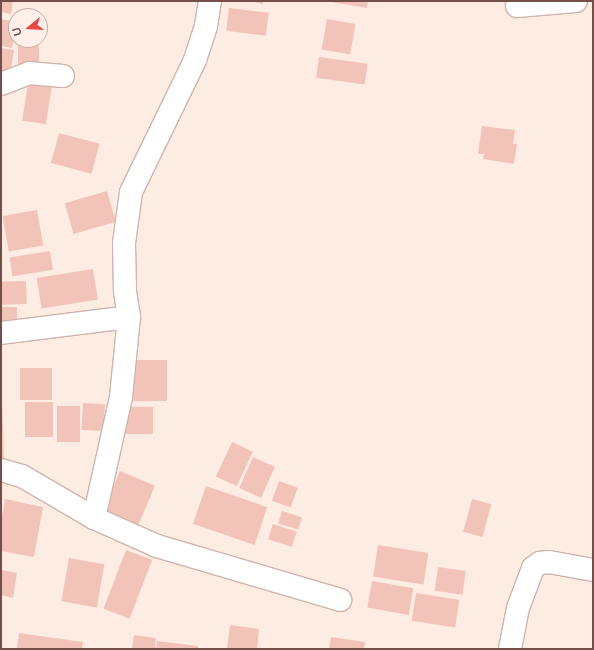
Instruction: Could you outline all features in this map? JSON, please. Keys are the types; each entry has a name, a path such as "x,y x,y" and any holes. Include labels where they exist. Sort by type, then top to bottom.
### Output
{"street":[{"path":"94,518 121,397 129,317 125,290 124,243 131,192 195,60 206,26 210,1"},
{"path":"517,6 576,1"},
{"path":"1,84 29,73 63,76"},
{"path":"1,333 129,317"},
{"path":"1,470 22,476 94,518 157,546 340,600"},
{"path":"510,649 518,608 533,568 540,563 550,562 593,570"}],"building":[{"path":"1,1 13,1 12,8 8,8 8,13 1,12"},
{"path":"250,1 263,1 263,4"},
{"path":"325,1 368,1 367,8"},
{"path":"229,8 269,13 266,36 226,31"},
{"path":"1,19 8,20 8,47 1,46"},
{"path":"327,19 356,24 350,55 322,50"},
{"path":"1,48 14,50 10,75 1,74"},
{"path":"18,48 39,48 39,65 18,65"},
{"path":"319,57 368,64 365,85 316,78"},
{"path":"29,77 53,81 46,124 22,120"},
{"path":"482,126 515,130 513,144 517,144 514,164 483,159 484,154 478,154"},
{"path":"59,133 100,144 92,174 51,163"},
{"path":"107,191 116,222 74,234 65,203"},
{"path":"37,210 43,245 9,252 3,216"},
{"path":"50,251 53,270 12,276 10,257"},
{"path":"93,269 98,300 42,309 37,278"},
{"path":"26,281 27,304 2,305 1,282"},
{"path":"1,307 17,307 17,329 1,329"},
{"path":"130,360 167,360 167,401 130,401"},
{"path":"20,368 52,368 52,400 20,400"},
{"path":"2,399 4,458 1,458"},
{"path":"25,402 53,402 53,437 25,437"},
{"path":"83,403 105,404 104,431 82,430"},
{"path":"57,406 80,406 80,442 57,442"},
{"path":"120,407 153,407 153,434 120,434"},
{"path":"232,442 253,452 237,486 216,476"},
{"path":"253,457 275,467 261,498 239,488"},
{"path":"120,471 155,486 136,530 101,515"},
{"path":"279,481 298,488 291,508 272,501"},
{"path":"206,486 267,507 254,545 193,524"},
{"path":"5,499 43,507 34,557 1,551 1,521"},
{"path":"472,499 491,504 483,537 463,532"},
{"path":"282,511 302,517 298,530 278,523"},
{"path":"273,524 297,532 292,547 268,539"},
{"path":"378,545 428,553 423,585 373,577"},
{"path":"126,550 152,560 130,619 103,609"},
{"path":"69,558 104,564 97,608 61,601"},
{"path":"438,567 466,571 462,595 435,591"},
{"path":"1,570 17,573 13,598 1,595"},
{"path":"372,581 413,588 409,615 367,608"},
{"path":"416,593 459,600 455,628 412,621"},
{"path":"230,625 259,629 257,649 227,649"},
{"path":"19,633 83,642 82,649 17,649"},
{"path":"134,635 156,638 155,649 132,649"},
{"path":"331,637 365,642 364,649 329,649"},
{"path":"157,641 198,646 198,649 156,649"}]}
